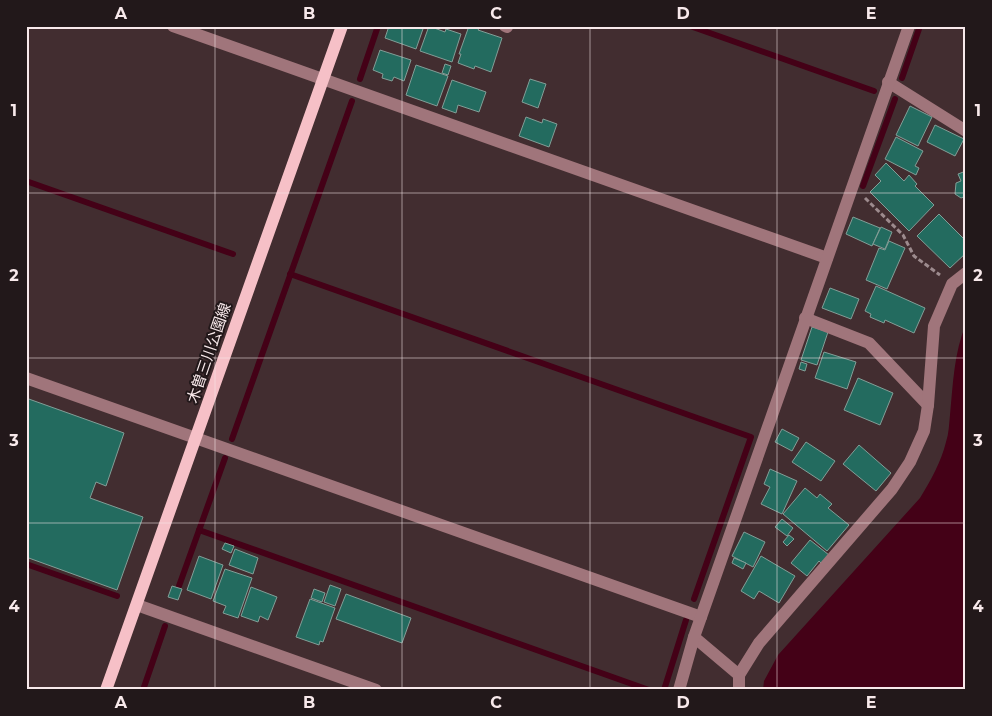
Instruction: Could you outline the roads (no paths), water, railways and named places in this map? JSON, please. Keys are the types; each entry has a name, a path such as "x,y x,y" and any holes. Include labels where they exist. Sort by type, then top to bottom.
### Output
{"main road":[{"name":"木曽三川公園線","path":"106,690 342,26"}],"street":[{"path":"174,26 827,258"},
{"path":"679,690 694,637 908,26"},
{"path":"888,82 966,131"},
{"path":"739,690 739,675 759,643 892,489 910,462 924,431 928,405 934,326 952,284 966,273"},
{"path":"805,318 869,343 928,405"},
{"path":"26,378 701,617"},
{"path":"137,605 376,690"},
{"path":"694,637 739,675"}],"waterway":[{"path":"360,79 378,26"},
{"path":"690,26 874,91"},
{"path":"902,78 920,26"},
{"path":"863,186 895,99"},
{"path":"232,439 352,101"},
{"path":"26,181 233,254"},
{"path":"290,274 751,437 694,599"},
{"path":"179,586 225,458"},
{"path":"199,530 649,690"},
{"path":"26,564 117,596"},
{"path":"664,690 686,620"},
{"path":"143,690 165,626"}]}
